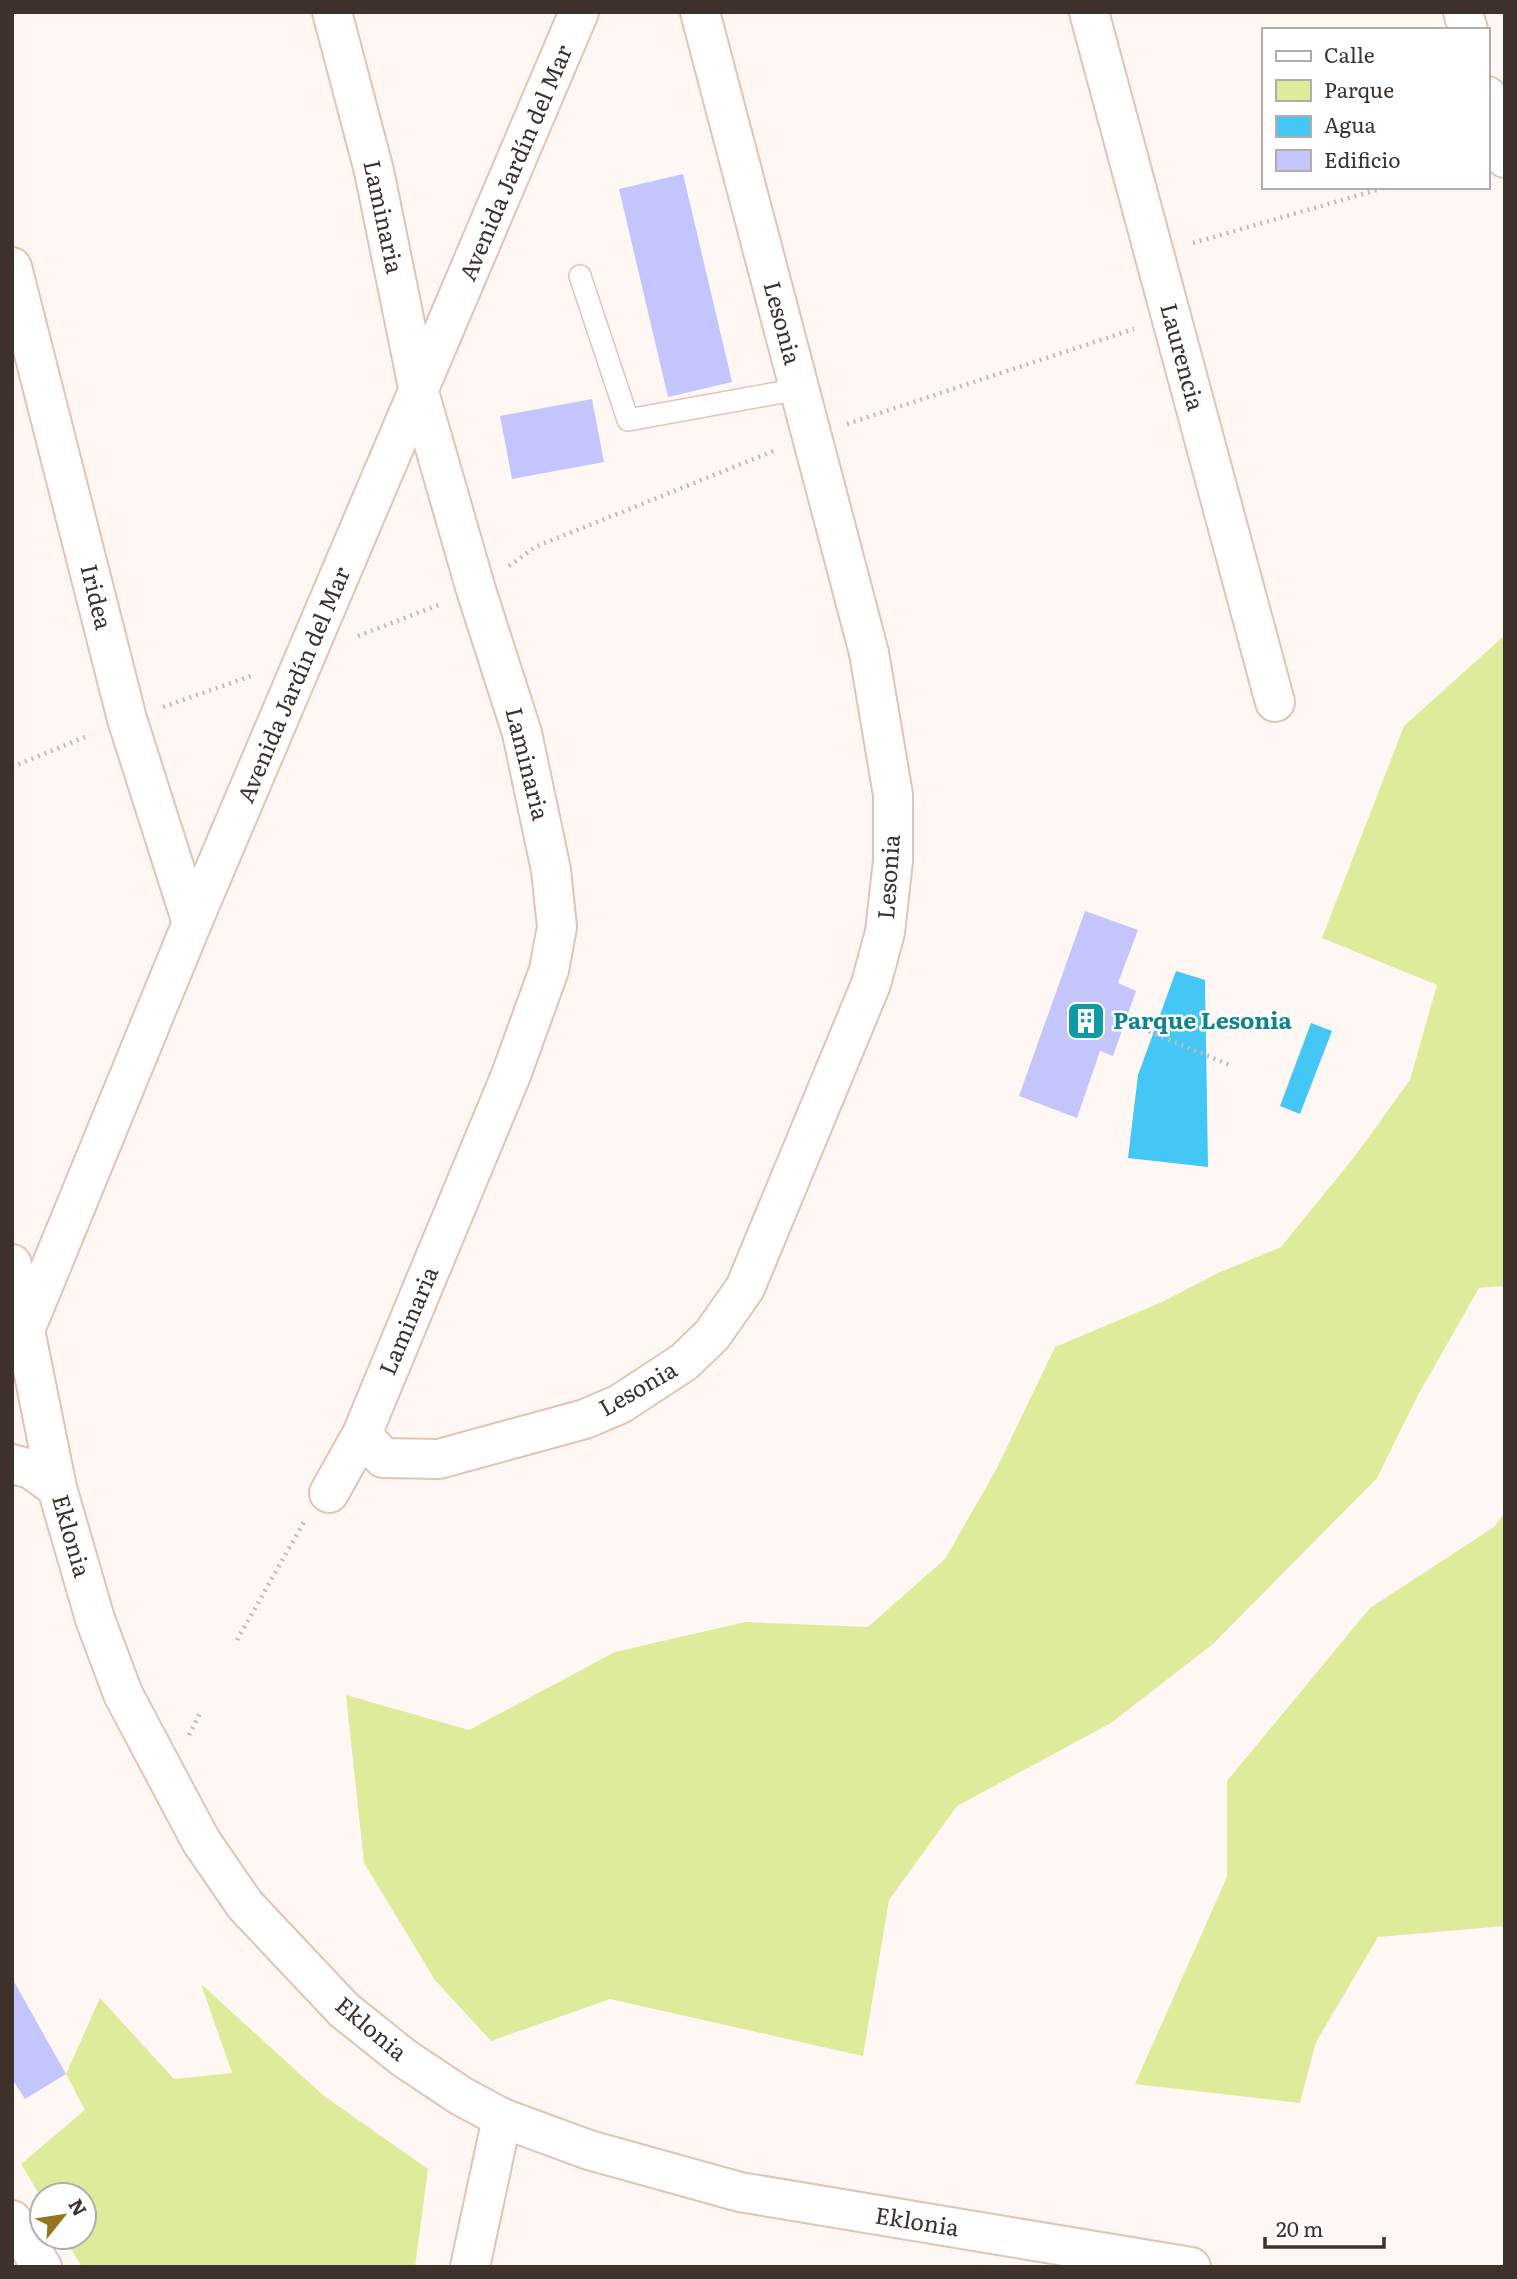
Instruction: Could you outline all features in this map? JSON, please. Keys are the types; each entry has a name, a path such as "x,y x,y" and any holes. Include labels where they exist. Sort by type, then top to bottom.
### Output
{"street":[{"name":"Laminaria","path":"329,1493 362,1434 516,1064 550,970 557,927 551,870 522,733 476,590 419,392 374,171 332,12"},
{"name":"Avenida Jardín del Mar","path":"18,1344 192,923 579,12"},
{"name":"Lesonia","path":"362,1434 383,1458 439,1459 585,1419 621,1404 654,1385 684,1362 729,1312 745,1288 871,984 885,932 892,861 893,796 870,653 700,12"},
{"name":"Laurencia","path":"1089,12 1275,702"},
{"path":"1489,103 1504,155"},
{"name":"Iridea","path":"12,267 127,719 192,923"},
{"name":"Eklonia","path":"12,1264 18,1344 95,1619 123,1694 201,1841 245,1905 344,2010 404,2058 461,2096 502,2118 589,2150 740,2192 1191,2267"},
{"path":"12,1464 31,1469 57,1488"},
{"path":"470,2267 502,2118"},
{"path":"12,2220 42,2267"}],"lane":[{"path":"580,276 628,419 799,389"}],"path":[{"path":"1154,255 1380,189"},
{"path":"12,767 127,719"},
{"path":"1136,1026 1232,1066"},
{"path":"237,1640 310,1512 329,1493"}],"green space":[{"path":"1505,635 1505,1286 1479,1288 1418,1395 1377,1478 1213,1644 1111,1723 957,1806 889,1900 863,2056 610,1999 491,2041 435,1980 364,1863 346,1695 469,1730 615,1652 745,1622 868,1627 945,1559 996,1470 1055,1347 1162,1302 1218,1273 1281,1247 1355,1156 1410,1080 1437,985 1322,938 1404,726"},
{"path":"1505,1512 1505,1926 1378,1937 1316,2042 1300,2103 1135,2084 1227,1877 1227,1781 1370,1608 1494,1527"},
{"path":"201,1984 324,2096 428,2169 415,2267 82,2267 72,2251 98,2251 98,2181 31,2181 21,2164 85,2110 66,2074 100,1998 174,2079 232,2073"}],"water":[{"path":"1176,971 1205,980 1208,1167 1128,1158 1138,1075"},
{"path":"1311,1023 1332,1031 1300,1114 1280,1106"}],"building":[{"path":"683,174 732,382 668,397 619,189"},
{"path":"592,399 604,462 512,479 500,416"},
{"name":"Parque Lesonia","path":"1085,911 1138,930 1118,983 1136,991 1113,1056 1100,1051 1077,1118 1019,1096"},
{"path":"12,1978 66,2074 25,2099 12,2079"}],"place":[{"name":"Parque Lesonia","path":"1086,1021"}]}
